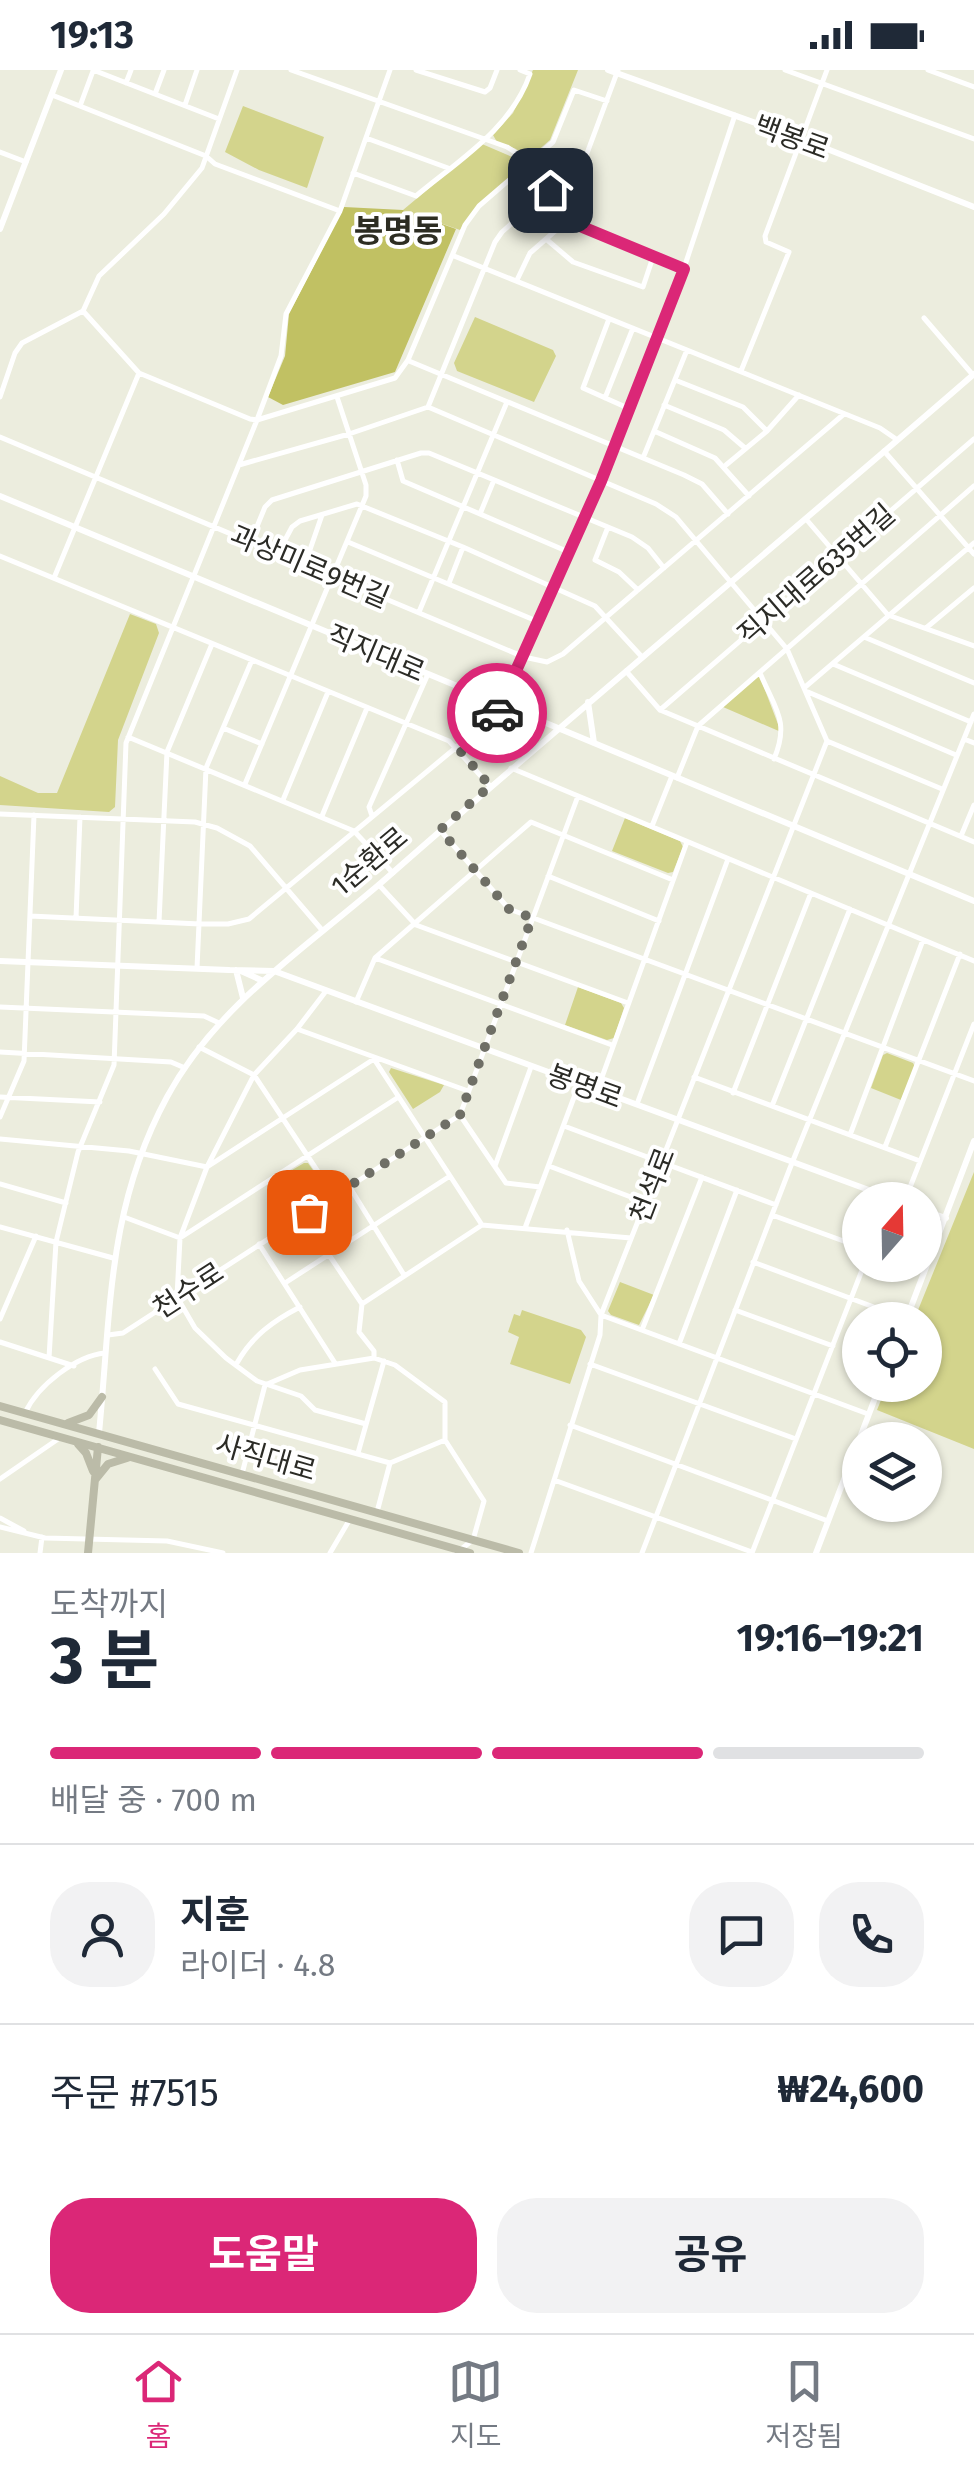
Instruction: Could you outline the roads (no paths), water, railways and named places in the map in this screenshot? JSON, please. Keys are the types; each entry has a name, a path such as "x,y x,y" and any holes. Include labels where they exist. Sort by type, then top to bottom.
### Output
{"main road":[{"path":"59,1422 76,1423 83,1419 102,1397"},
{"name":"사직대로","path":"0,1406 376,1512 465,1548"},
{"name":"사직대로","path":"0,1420 350,1519 465,1548 519,1553"},
{"name":"1순환로","path":"88,1553 99,1433"},
{"path":"74,1441 86,1453 95,1480 112,1461 132,1458"}],"street":[{"path":"0,228 62,70"},
{"path":"80,106 94,70 219,120"},
{"path":"126,83 131,70"},
{"path":"155,94 163,70"},
{"path":"185,106 198,70"},
{"path":"0,398 22,343 83,310 99,276 176,200 202,168 237,70"},
{"path":"292,70 517,152 570,218 592,233 684,269"},
{"path":"49,1358 56,1242 80,1145 114,1066 128,737 257,420 280,356 286,314 340,210 390,70"},
{"path":"416,70 485,92 497,70"},
{"path":"353,173 416,196 486,139 512,112 530,74 520,70"},
{"path":"785,70 974,139"},
{"path":"741,372 789,252 766,242 765,236 827,70"},
{"path":"928,70 974,87"},
{"path":"428,408 502,232 586,156 615,71"},
{"name":"백봉로","path":"615,71 974,207"},
{"path":"83,310 138,373 257,420 395,378 408,360 472,214 553,142 574,90 607,100"},
{"path":"52,95 206,156 215,164 340,210"},
{"path":"30,916 200,924 249,919 494,716 555,589 659,338 735,116"},
{"path":"366,138 450,168"},
{"path":"0,152 26,162"},
{"path":"517,280 530,253 570,218"},
{"path":"546,239 573,262 643,287 653,257"},
{"path":"454,256 880,428 896,440"},
{"path":"924,318 971,376 974,388"},
{"path":"609,319 583,388 630,410"},
{"path":"605,398 632,328"},
{"path":"643,458 687,350"},
{"path":"408,360 702,484 728,514"},
{"path":"54,578 138,373"},
{"name":"1순환로","path":"99,1433 113,1258 121,1216 142,1152 166,1099 199,1047 243,998 274,971 971,376"},
{"path":"674,380 743,407 767,431"},
{"path":"725,466 767,431 799,395"},
{"path":"245,784 361,508 366,485 337,396"},
{"path":"419,612 507,402"},
{"path":"664,405 724,430 746,448"},
{"path":"239,464 428,408 666,510 787,649 827,740 942,789"},
{"path":"524,657 547,662 556,659 844,414"},
{"path":"654,431 706,453 725,466 749,496"},
{"name":"과상미로9번길","path":"0,437 524,657"},
{"name":"직지대로635번길","path":"660,710 974,439"},
{"path":"804,689 972,548 883,450"},
{"path":"252,542 265,507 272,500 429,453 640,542 664,568"},
{"path":"397,460 403,482 571,552"},
{"path":"480,514 494,480"},
{"path":"652,826 698,726 974,486"},
{"name":"직지대로","path":"0,496 974,901"},
{"path":"278,553 292,527 357,504 595,606 642,657"},
{"path":"306,564 322,515"},
{"path":"806,518 888,615 974,646"},
{"path":"608,527 595,560 620,572 638,590"},
{"path":"347,542 539,622"},
{"path":"449,583 462,547"},
{"path":"0,556 456,746 490,786"},
{"path":"925,628 974,588"},
{"path":"864,637 974,684"},
{"path":"159,922 166,752 212,644"},
{"path":"197,968 206,768 252,660"},
{"path":"833,664 971,722"},
{"path":"625,671 660,710 974,842"},
{"path":"760,672 784,734 774,759"},
{"path":"372,816 369,807 428,674"},
{"path":"804,689 956,755"},
{"path":"283,801 328,692"},
{"path":"588,702 594,744"},
{"path":"322,817 367,708"},
{"path":"521,713 528,754"},
{"path":"642,1553 753,1262 974,714"},
{"path":"223,728 262,744"},
{"path":"128,737 354,831 392,873"},
{"path":"964,738 974,743"},
{"name":"천석로","path":"531,1553 600,1335 601,1315 827,740"},
{"path":"511,768 974,960"},
{"path":"540,1187 506,1183 460,1115 578,796"},
{"path":"961,836 974,805"},
{"path":"0,814 163,821 217,828 250,846 322,930"},
{"path":"0,1117 24,1061 34,815"},
{"path":"76,918 80,817"},
{"path":"356,1002 375,958 532,822 673,880"},
{"path":"440,830 509,909 974,1082"},
{"path":"596,1090 688,842"},
{"path":"637,1105 728,859"},
{"path":"548,876 658,921"},
{"path":"379,885 416,925 628,1004"},
{"path":"733,1092 811,893"},
{"path":"772,1107 850,909"},
{"path":"850,1136 924,940"},
{"path":"885,1148 960,954"},
{"path":"375,958 613,1045"},
{"path":"0,961 232,970 263,981"},
{"path":"232,970 243,998"},
{"name":"봉명로","path":"232,970 274,971 846,1182"},
{"path":"326,991 298,1028 254,1074 208,1167 180,1238 178,1297 196,1328 226,1358 265,1385 301,1396 315,1410 366,1424"},
{"path":"0,1007 204,1016 219,1024"},
{"path":"912,1182 974,1024"},
{"path":"298,1028 469,1091"},
{"path":"199,1047 254,1074 334,1196"},
{"path":"0,1052 112,1056 171,1062 184,1068"},
{"path":"374,1058 482,1225"},
{"path":"0,1140 142,1152 208,1167 374,1058"},
{"path":"495,1166 532,1067"},
{"path":"694,1077 920,1161"},
{"path":"525,1228 579,1084"},
{"path":"180,1238 399,1097"},
{"path":"0,1098 100,1102"},
{"name":"천수로","path":"107,1335 122,1333 460,1115"},
{"path":"564,1126 776,1204"},
{"path":"913,1302 974,1140"},
{"path":"549,1166 645,1202"},
{"path":"285,1283 450,1176"},
{"path":"642,1330 702,1177"},
{"path":"0,1184 66,1203"},
{"path":"349,1186 404,1275"},
{"path":"679,1344 737,1190"},
{"path":"772,1215 842,1240"},
{"path":"121,1216 180,1238"},
{"path":"942,1216 946,1218"},
{"path":"362,1304 482,1225 632,1238"},
{"path":"0,1226 113,1258"},
{"path":"568,1230 582,1286 601,1315 868,1414"},
{"path":"0,1319 36,1236"},
{"path":"259,1244 335,1363"},
{"path":"330,1255 362,1304 359,1332 374,1351 374,1358"},
{"path":"753,1262 860,1302"},
{"path":"554,1480 752,1553 858,1282"},
{"path":"0,1286 13,1290"},
{"path":"236,1363 257,1334 300,1306"},
{"path":"735,1310 833,1346"},
{"path":"0,1342 74,1366"},
{"path":"25,1413 45,1386 91,1354 106,1353"},
{"path":"242,1474 265,1385 287,1374 335,1363 374,1358 384,1361 445,1402 445,1440 484,1501 465,1548"},
{"path":"358,1453 384,1361"},
{"path":"590,1364 796,1439"},
{"path":"155,1369 178,1404 390,1462 445,1440"},
{"path":"816,1553 873,1402"},
{"path":"570,1426 828,1521"},
{"path":"0,1478 61,1438"},
{"path":"376,1512 390,1462"},
{"path":"0,1518 32,1536"},
{"path":"330,1553 350,1519"},
{"path":"0,1527 42,1538 167,1541 222,1553"},
{"path":"40,1553 42,1538"}],"district":[{"name":"봉명동","path":"398,231"}]}
